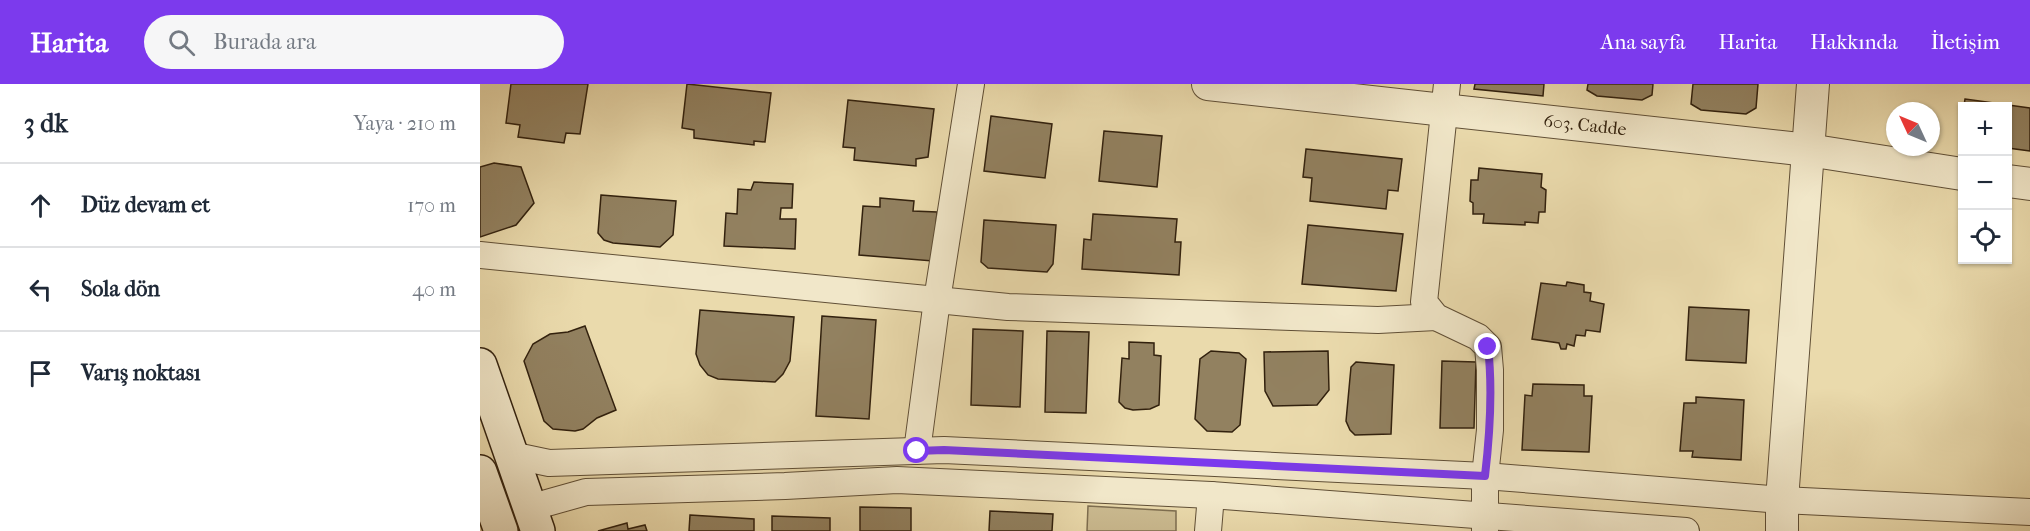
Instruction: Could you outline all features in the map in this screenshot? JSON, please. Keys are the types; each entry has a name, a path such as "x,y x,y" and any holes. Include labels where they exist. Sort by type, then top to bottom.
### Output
{"main road":[{"path":"480,365 533,519"},
{"path":"481,481 501,531"}],"street":[{"path":"917,451 937,300 971,84"},
{"name":"603. Cadde","path":"1208,84 1445,97 1958,173"},
{"path":"1782,531 1782,500 1813,84"},
{"path":"1445,97 1424,302 1436,317 1478,337 1488,347 1490,430 1485,476 1486,524"},
{"path":"2012,182 2030,184"},
{"path":"480,255 1008,307 1378,321 1436,317"},
{"path":"511,455 549,463 944,450 1485,476 1782,500 2030,512"},
{"path":"533,519 586,492 897,480 1211,495 1486,524 1686,531"},
{"path":"1208,531 1211,495"}],"shaded area":[{"path":"1088,506 1176,511 1176,531 1087,531"}],"building":[{"path":"511,84 588,84 580,134 566,133 564,143 518,137 520,125 506,123"},
{"path":"687,84 771,93 765,142 754,141 754,145 694,138 694,130 682,128"},
{"path":"1475,84 1544,84 1543,96 1474,89"},
{"path":"1588,84 1653,84 1652,95 1642,100 1597,96 1587,90"},
{"path":"1693,84 1758,84 1756,108 1746,114 1701,110 1691,104"},
{"path":"1965,99 1987,102 1965,102"},
{"path":"848,100 934,109 928,157 916,159 916,166 854,160 855,148 843,147"},
{"path":"2012,106 2030,108 2030,151 2012,149"},
{"path":"991,116 1052,124 1045,178 984,171"},
{"path":"1104,131 1162,136 1157,187 1099,181"},
{"path":"1306,149 1402,159 1398,191 1388,190 1386,209 1310,201 1312,178 1303,177"},
{"path":"494,163 521,167 534,203 516,225 480,237 480,167"},
{"path":"1479,168 1542,174 1541,187 1546,190 1545,212 1539,212 1538,223 1525,222 1525,225 1483,223 1484,214 1473,214 1473,203 1470,201 1471,180 1478,180"},
{"path":"754,182 793,184 792,208 781,208 780,219 796,219 795,249 724,246 726,213 737,214 738,189 751,190"},
{"path":"601,195 676,201 673,235 660,247 613,243 604,240 598,233"},
{"path":"880,198 914,201 913,211 937,212 933,261 859,255 863,206 880,207"},
{"path":"1093,214 1177,219 1175,242 1181,242 1179,275 1082,269 1084,239 1091,240"},
{"path":"984,220 1056,225 1053,264 1047,272 988,268 981,262"},
{"path":"1308,225 1403,234 1396,291 1302,284"},
{"path":"1567,282 1584,285 1584,292 1591,293 1590,301 1604,304 1600,332 1586,330 1585,336 1576,335 1574,346 1567,344 1566,349 1561,349 1559,343 1532,339 1541,283 1566,286"},
{"path":"1689,307 1749,310 1746,363 1686,360"},
{"path":"700,310 794,317 790,361 783,374 775,382 718,379 708,375 700,365 696,354"},
{"path":"822,316 876,320 869,419 816,416"},
{"path":"585,326 616,410 597,418 583,429 575,431 553,429 544,421 524,361 533,344 550,334 568,332"},
{"path":"973,329 1023,331 1020,407 971,405"},
{"path":"1047,331 1089,332 1086,413 1045,412"},
{"path":"1129,342 1154,343 1154,355 1161,356 1159,405 1150,409 1133,410 1125,408 1119,402 1122,358 1129,359"},
{"path":"1211,351 1239,353 1246,359 1240,425 1232,432 1207,431 1195,419 1200,359"},
{"path":"1328,351 1329,390 1317,405 1273,406 1265,391 1264,352"},
{"path":"1442,361 1476,362 1474,428 1440,428"},
{"path":"1356,362 1394,365 1391,434 1355,435 1350,430 1346,421 1351,367"},
{"path":"1533,384 1584,385 1584,396 1592,396 1589,452 1522,450 1525,395 1532,396"},
{"path":"1696,397 1744,400 1741,460 1692,457 1693,451 1680,451 1684,403 1696,403"},
{"path":"860,507 911,508 911,531 860,531"},
{"path":"990,511 1053,514 1052,531 989,531"},
{"path":"690,515 754,519 754,531 689,531"},
{"path":"772,516 830,518 830,531 772,531"},
{"path":"627,523 628,529 645,525 647,531 598,531"}],"route":[{"path":"917,451 944,450 1485,476 1490,430 1488,347"}]}
